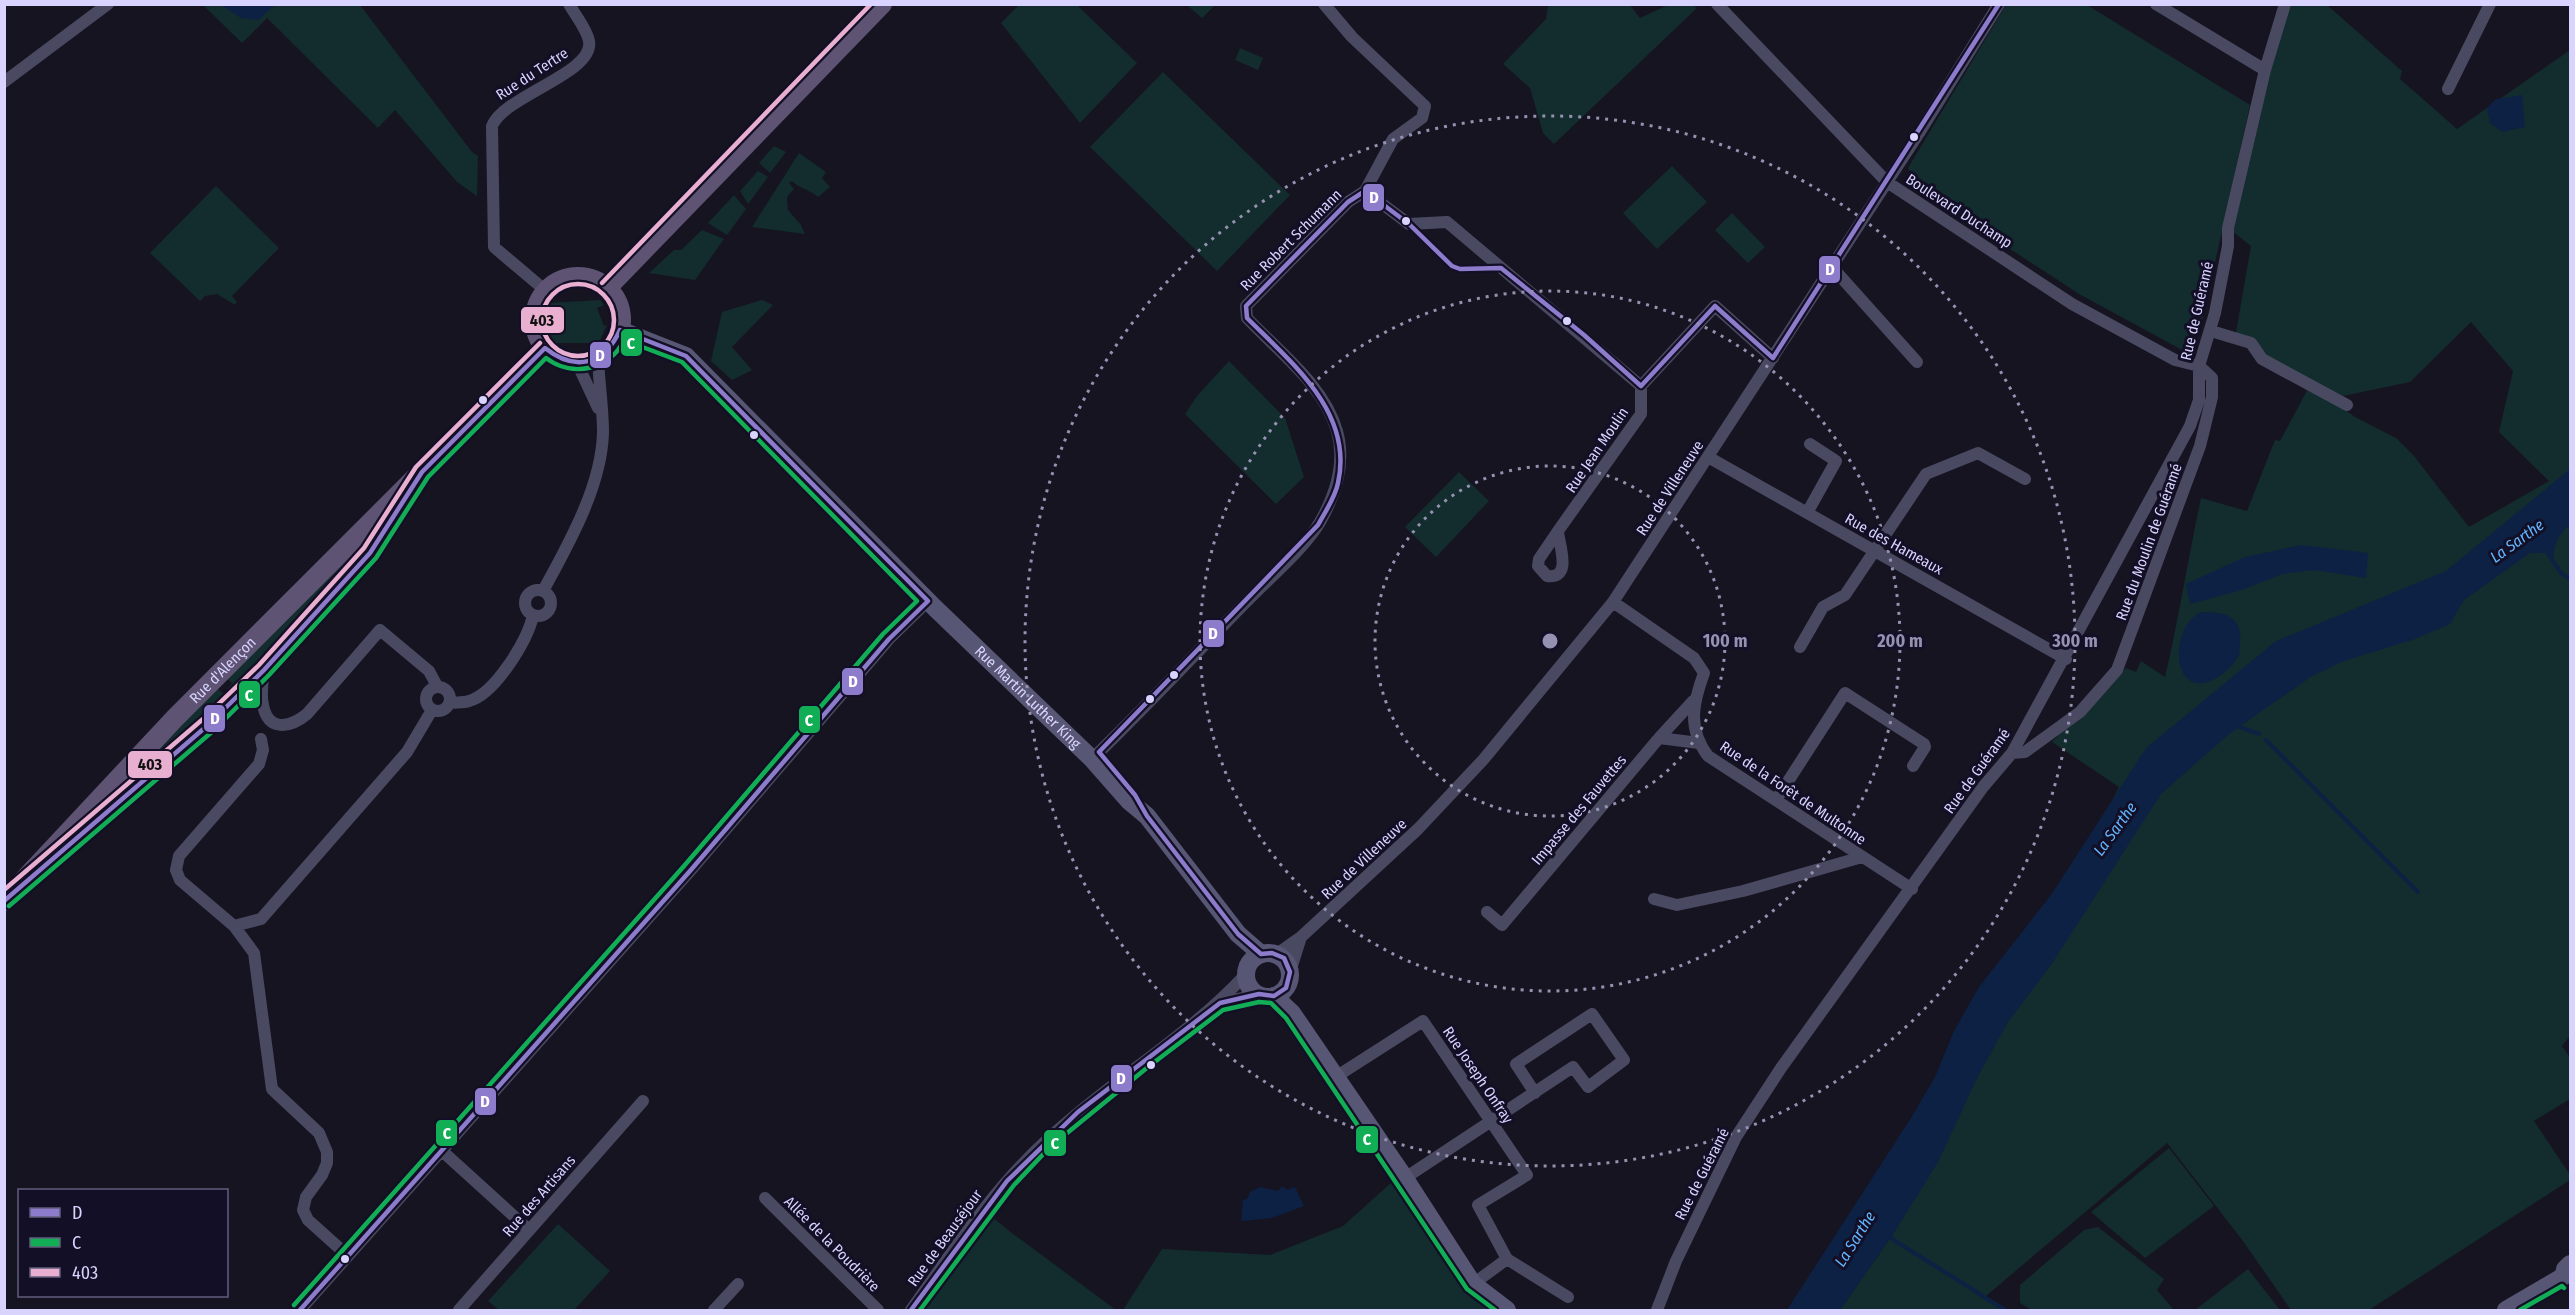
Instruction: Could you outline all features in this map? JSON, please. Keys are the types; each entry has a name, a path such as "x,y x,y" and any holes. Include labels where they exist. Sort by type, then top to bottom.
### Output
{"main road":[{"path":"607,288 882,4"},
{"path":"579,277 595,280 607,288 620,310 620,330 610,349 598,359 577,363 557,358 545,348 537,333 535,316 540,299 546,291 564,279 579,277"},
{"name":"Rue d'Alençon","path":"4,901 31,875 175,718 545,348"},
{"name":"Rue d'Alençon","path":"31,875 208,725 264,670 370,553 422,472"}],"street":[{"path":"4,82 108,4"},
{"name":"Rue du Tertre","path":"546,291 494,247 492,126 502,110 578,65 588,53 589,40 569,4"},
{"path":"1324,4 1346,31 1425,106 1422,118 1393,139 1365,191 1409,224 1447,222 1641,386 1715,306 1773,358"},
{"name":"Boulevard Duchamp","path":"1716,4 1887,182 2072,303 2175,360 2199,366"},
{"name":"Rue de Villeneuve","path":"1259,961 1301,937 1418,829 1475,768 1612,602 1832,267 1999,4"},
{"path":"2156,4 2265,70"},
{"name":"Rue de Guéramé","path":"1657,1311 1676,1261 1736,1137 1781,1068 1912,889 1983,787 2012,753 2066,659 2190,426 2199,400 2199,366 2211,331 2228,246 2228,228 2265,70 2285,4"},
{"path":"2448,89 2490,4"},
{"name":"Rue Robert Schumann","path":"1096,755 1282,565 1318,525 1327,508 1338,483 1341,455 1337,431 1327,404 1246,318 1245,311 1246,306 1348,202 1365,191"},
{"path":"1832,267 1917,362"},
{"name":"Rue Martin Luther King","path":"620,330 686,356 928,601 1027,696 1096,755 1129,801 1147,816 1259,961"},
{"path":"2211,331 2251,343 2262,359 2347,405"},
{"path":"543,591 573,535 593,482 603,434 598,359"},
{"path":"577,363 602,415"},
{"name":"Rue du Moulin de Guéramé","path":"2012,753 2025,752 2080,712 2117,670 2200,446 2212,397 2212,378 2199,366"},
{"name":"Rue Jean Moulin","path":"1558,531 1641,414 1641,386"},
{"path":"1807,513 1836,461 1810,444"},
{"path":"1800,647 1823,607 1845,595 1926,474 1978,453 2025,479"},
{"name":"Rue des Hameaux","path":"1708,457 2066,659"},
{"path":"535,590 543,591 550,597 549,610 542,616 533,616 525,607 525,598 535,590"},
{"path":"300,1311 690,871 874,656 928,601"},
{"name":"Rue de la Forêt de Multonne","path":"1612,602 1694,658 1704,673 1694,701 1699,743 1708,756 1912,889"},
{"path":"432,710 443,710 450,703 471,701 489,687 518,654 533,616"},
{"path":"264,670 264,710 274,723 283,726 294,724 307,714 381,630 429,671 437,686 447,690 450,703"},
{"path":"432,710 427,704 426,695 430,689 437,686"},
{"path":"1776,800 1845,693 1924,744 1925,747 1913,766"},
{"name":"Impasse des Fauvettes","path":"1487,912 1502,925 1659,738 1694,701"},
{"path":"234,926 261,919 407,752 432,710"},
{"path":"1659,738 1699,743"},
{"path":"261,739 263,750 259,764 179,856 176,865 180,880 234,926 254,953 272,1089 319,1133 327,1152 327,1163 322,1175 306,1197 303,1210 308,1220 348,1256"},
{"path":"1654,899 1677,905 1743,891 1862,857"},
{"name":"Rue de Villeneuve","path":"1277,987 1301,937"},
{"path":"1220,1003 1259,961 1284,958 1277,987 1292,1013 1473,1284 1507,1311"},
{"path":"1259,961 1250,986 1277,987"},
{"path":"1220,1003 1277,987"},
{"name":"Rue de Beauséjour","path":"911,1311 1004,1184 1045,1141 1078,1112 1220,1003"},
{"path":"1404,1178 1535,1093 1573,1067 1588,1087 1624,1060 1592,1014 1516,1064 1535,1093"},
{"name":"Rue Joseph Onfray","path":"1334,1078 1423,1021 1527,1175 1478,1205 1507,1258"},
{"name":"Rue des Artisans","path":"459,1311 643,1101"},
{"path":"441,1150 529,1230"},
{"name":"Allée de la Poudrière","path":"765,1198 878,1311"},
{"path":"1473,1284 1507,1258 1568,1297"},
{"path":"2506,1311 2568,1275"},
{"path":"714,1311 738,1284"}],"green space":[{"path":"203,5 360,5 472,152 478,156 477,196 457,182 395,110 378,128 267,18 242,43"},
{"path":"1019,5 1077,5 1137,63 1080,123 1001,23"},
{"path":"1187,5 1215,5 1202,18"},
{"path":"1548,5 1630,5 1640,18 1668,5 1693,5 1697,8 1554,144 1543,133 1530,88 1503,64 1546,19"},
{"path":"2006,5 2087,5 2250,105 2202,321 2182,350 2079,294 1912,185 1912,175 1908,168"},
{"path":"2285,5 2327,5 2402,71 2400,79 2457,129 2570,50 2570,1036 2562,1046 2570,1058 2570,1099 2534,1121 2570,1175 2570,1180 2369,1310 2291,1310 2243,1241 2167,1143 1986,1296 2005,1310 1840,1310 1888,1241 2119,787 2052,742 2126,668 2136,672 2141,661 2165,677 2201,498 2247,511 2275,440 2280,441 2310,385 2355,417 2396,438 2414,456 2469,527 2549,481 2499,432 2513,371 2471,322 2410,382 2343,396 2262,359 2235,338 2251,246 2228,228"},
{"path":"1240,48 1263,58 1258,70 1235,60"},
{"path":"1163,72 1290,195 1217,271 1090,147"},
{"path":"774,146 786,152 770,173 759,163"},
{"path":"799,153 826,172 822,178 830,187 818,197 792,181 789,183 794,189 787,197 788,210 801,225 805,234 752,227"},
{"path":"1672,166 1707,202 1657,249 1623,213"},
{"path":"758,171 768,177 748,204 740,191"},
{"path":"216,186 279,248 232,296 237,302 235,305 217,294 205,296 200,301 150,253"},
{"path":"734,195 746,209 727,235 708,223"},
{"path":"1732,213 1765,247 1748,263 1715,230"},
{"path":"702,230 724,239 695,280 649,273 674,250 681,250"},
{"path":"600,300 604,305 597,308 604,326 607,325 599,343 553,343 545,330 553,329 556,322 543,325 549,303"},
{"path":"762,300 773,305 732,347 752,370 732,380 711,361 722,312"},
{"path":"1229,361 1285,418 1304,477 1276,504 1185,414 1197,396"},
{"path":"1459,472 1489,501 1436,557 1405,527"},
{"path":"371,523 377,531 231,693 227,689 232,683 222,674"},
{"path":"218,689 227,697 110,805 153,745"},
{"path":"2169,1148 2214,1206 2145,1258 2091,1212"},
{"path":"1392,1182 1474,1300 1490,1310 1123,1310 1162,1249 1270,1255 1343,1226"},
{"path":"991,1216 1008,1230 1116,1310 913,1310"},
{"path":"558,1224 610,1271 574,1310 499,1310 488,1301"},
{"path":"2098,1227 2164,1279 2157,1290 2174,1310 2032,1310 2020,1303 2020,1285 2084,1230"},
{"path":"2248,1269 2280,1310 2195,1310"}],"water":[{"path":"221,5 275,5 258,20 241,18"},
{"path":"2522,95 2525,127 2502,132 2490,123 2487,108 2496,99"},
{"name":"La Sarthe","path":"2570,469 2570,525 2556,542 2554,565 2545,553 2530,553 2464,600 2450,624 2415,639 2344,661 2312,676 2229,734 2161,794 2053,962 2008,1022 1978,1076 1938,1162 1894,1233 1840,1310 1787,1310 1911,1118 1935,1077 1954,1031 1979,987 2051,895 2146,748 2276,641 2446,571"},
{"path":"2302,545 2368,553 2366,578 2314,570 2282,574 2242,590 2190,604 2186,584 2245,557"},
{"path":"2202,612 2218,613 2231,618 2239,627 2240,644 2239,656 2228,669 2214,680 2198,683 2185,676 2181,668 2179,650 2189,622"},
{"path":"1282,1186 1287,1190 1295,1187 1304,1206 1272,1218 1241,1221 1243,1200 1247,1199 1250,1192 1260,1187 1278,1191"}],"waterway":[{"path":"2553,561 2561,573 2570,579"},
{"path":"2237,726 2259,734"},
{"path":"2266,740 2418,892"},
{"path":"1886,1235 2005,1310"}],"transit line":[{"name":"403","path":"602,283 871,4"},
{"name":"D","path":"911,1310 1007,1181 1078,1112 1220,1003 1259,994 1274,996 1286,988 1290,972 1284,958 1272,953 1261,954 1238,934 1147,816 1135,795 1099,752 1318,525 1337,489 1341,458 1337,434 1328,412 1300,372 1247,318 1246,306 1348,202 1365,191 1409,224 1452,266 1460,269 1501,268 1584,335 1641,386 1715,306 1773,358 1999,4"},
{"name":"403","path":"578,284 598,290 608,300 614,320 608,340 598,350 578,356 558,350 548,340 542,320 548,300 558,290 578,284"},
{"name":"D","path":"4,901 208,725 264,670 370,553 422,472 545,348 567,360 588,361 606,351 620,330 686,356 928,601 889,639 690,871 300,1310"},
{"name":"C","path":"9,906 213,731 269,675 376,558 428,477 546,358 567,368 590,368 610,358 624,340 682,362 917,601 883,634 684,866 294,1305"},
{"name":"403","path":"4,890 203,719 259,665 364,548 416,467 540,343"},
{"name":"C","path":"920,1310 1014,1185 1050,1147 1148,1067 1223,1010 1259,1002 1271,1003 1286,1018 1467,1289 1495,1310"},
{"name":"C","path":"2520,1310 2562,1286 2564,1288"}]}
